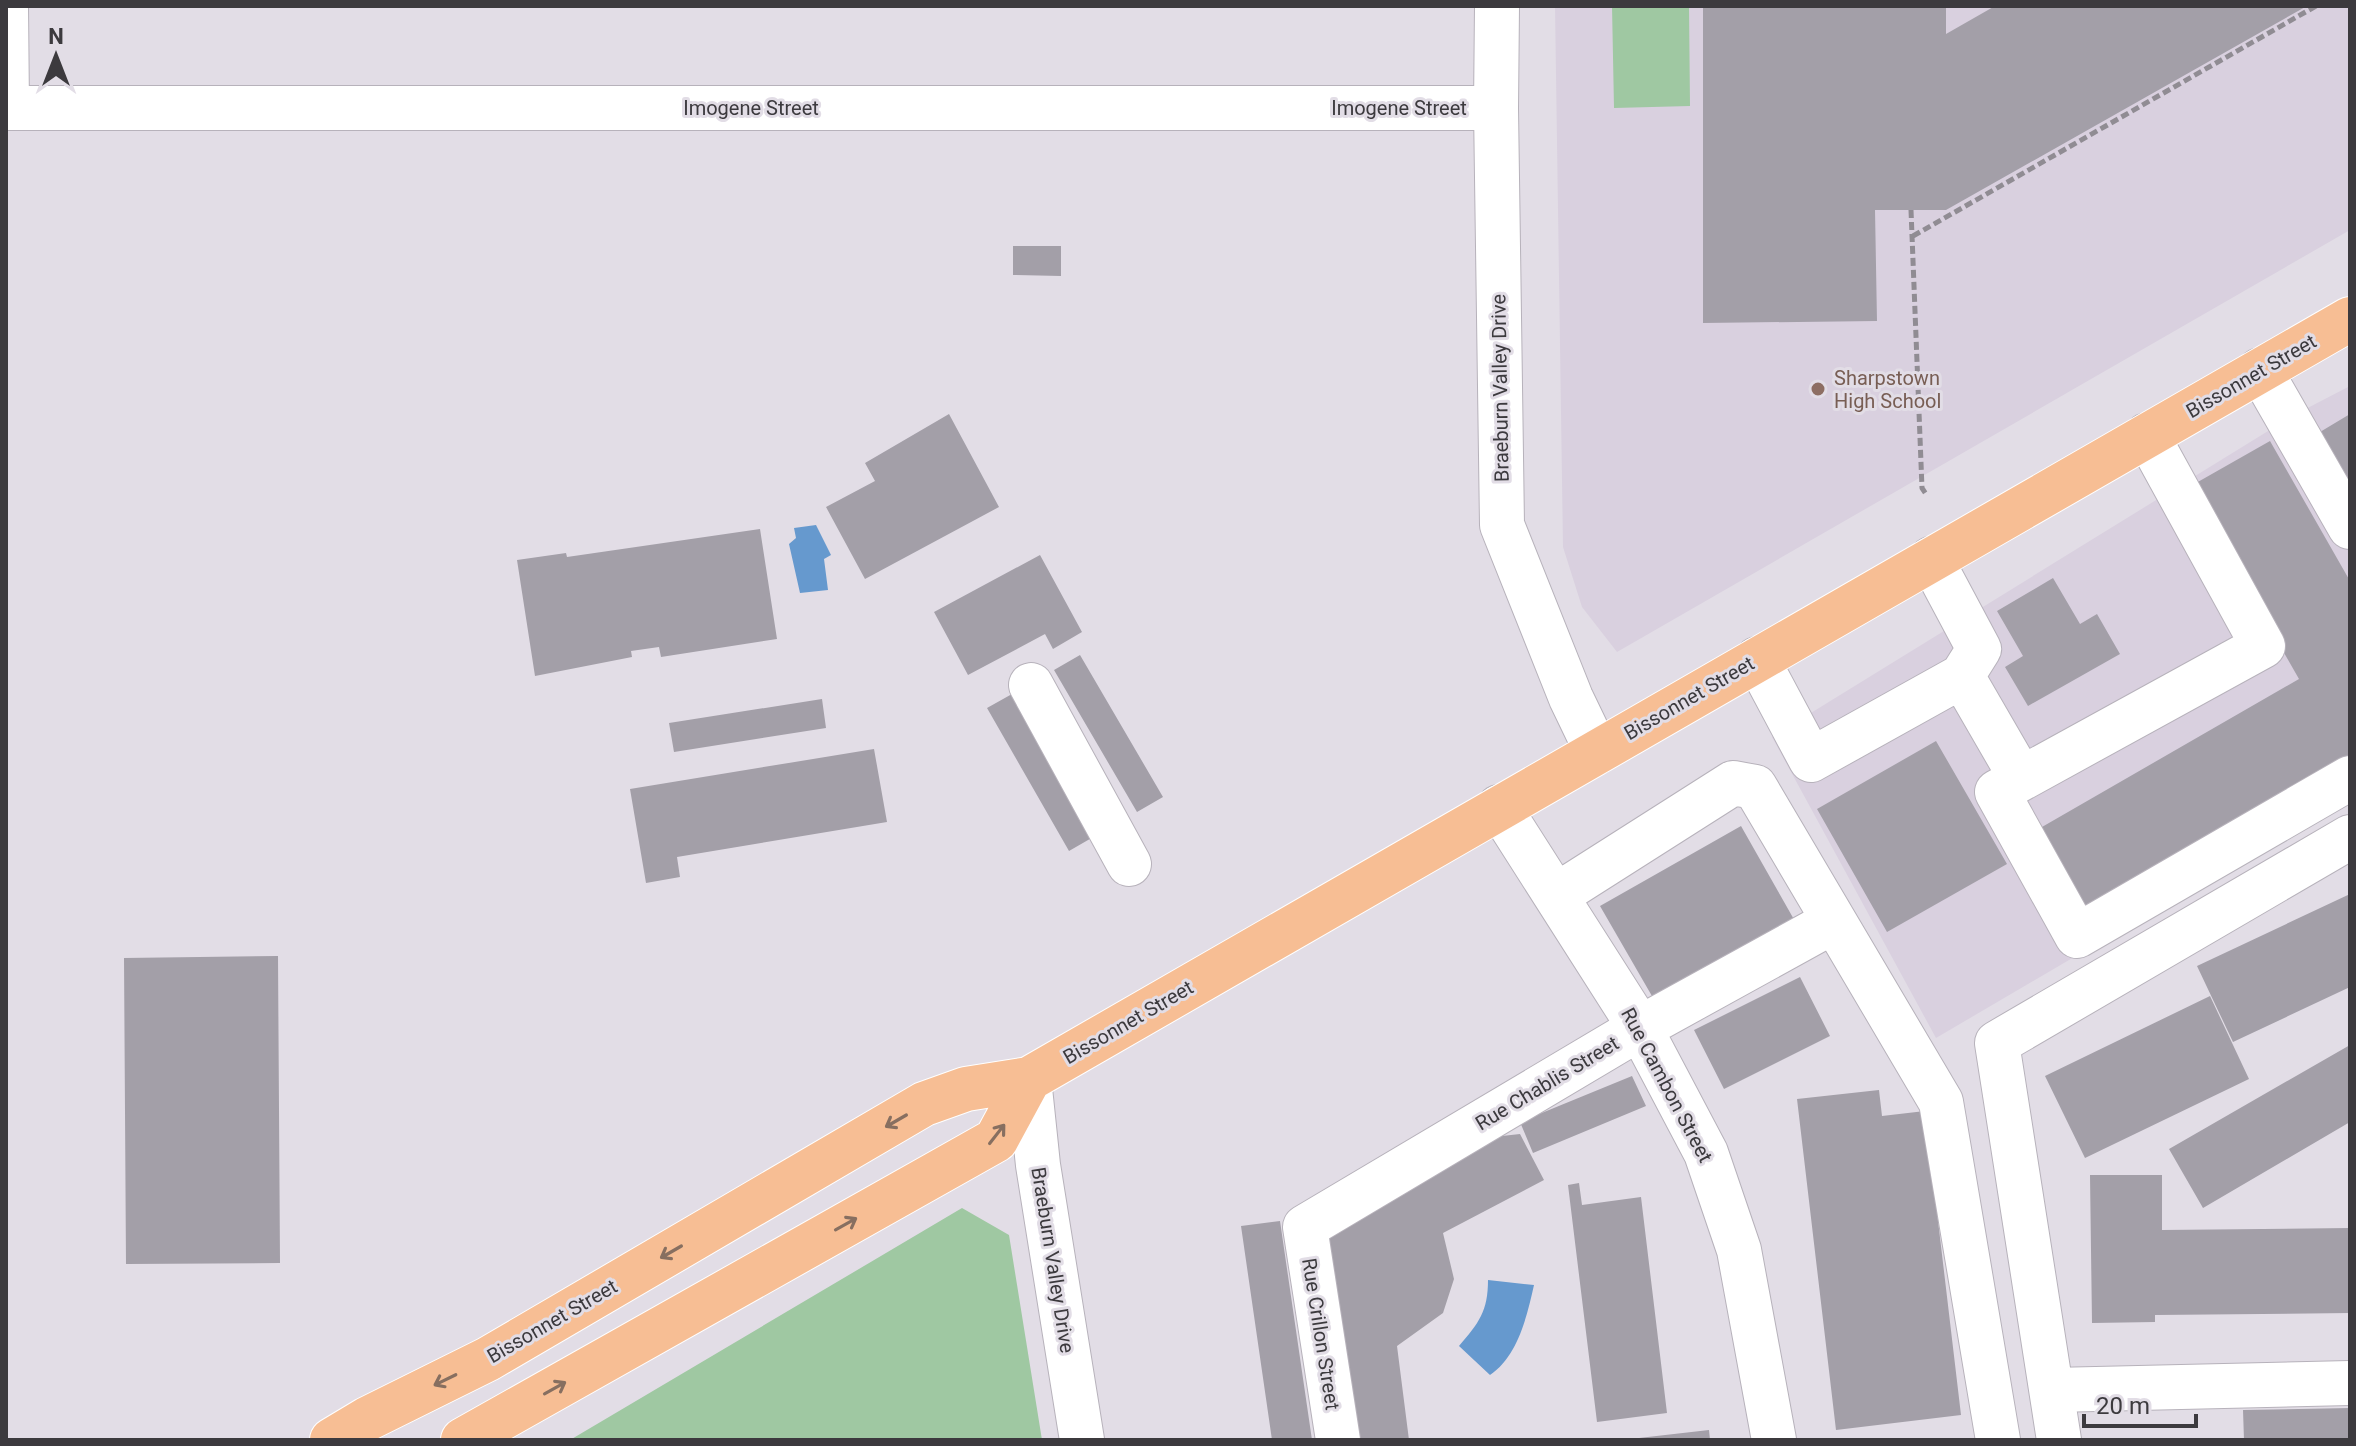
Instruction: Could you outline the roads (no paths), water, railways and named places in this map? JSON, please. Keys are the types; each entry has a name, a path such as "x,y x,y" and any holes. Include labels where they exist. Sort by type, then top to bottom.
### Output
{"main road":[{"name":"Bissonnet Street","path":"332,1440 367,1419 488,1359 924,1104 966,1089 1029,1079 2350,319"},
{"path":"463,1440 996,1140 1029,1079"},
{"path":"488,1359 517,1410"}],"street":[{"path":"6,6 7,108"},
{"name":"Braeburn Valley Drive","path":"1497,6 1502,525 1571,698 1597,752"},
{"name":"Imogene Street","path":"7,108 1496,108"},
{"path":"2260,370 2350,527"},
{"path":"2147,435 2263,646 1997,792 2077,936 2350,778"},
{"path":"1757,659 1811,760 1962,676 1979,649 1931,559"},
{"path":"1962,676 2021,778"},
{"path":"1031,685 1129,864"},
{"path":"1557,895 1733,783 1755,787 1941,1102 1998,1440"},
{"name":"Rue Cambon Street","path":"1499,807 1640,1028 1706,1153 1739,1250 1774,1440"},
{"path":"2059,1440 1997,1043 2350,837"},
{"name":"Rue Chablis Street","path":"1305,1227 1640,1028 1834,921"},
{"name":"Braeburn Valley Drive","path":"1029,1079 1038,1165 1082,1440"},
{"name":"Rue Crillon Street","path":"1305,1227 1338,1440"},
{"path":"2053,1390 2350,1383"}],"water":[{"path":"816,525 831,555 824,559 828,590 800,593 789,544 796,538 794,528"},
{"path":"1488,1280 1534,1285 1514,1346 1500,1367 1490,1375 1459,1346 1481,1316"}],"place":[{"name":"Sharpstown High School","path":"1818,389"}]}
